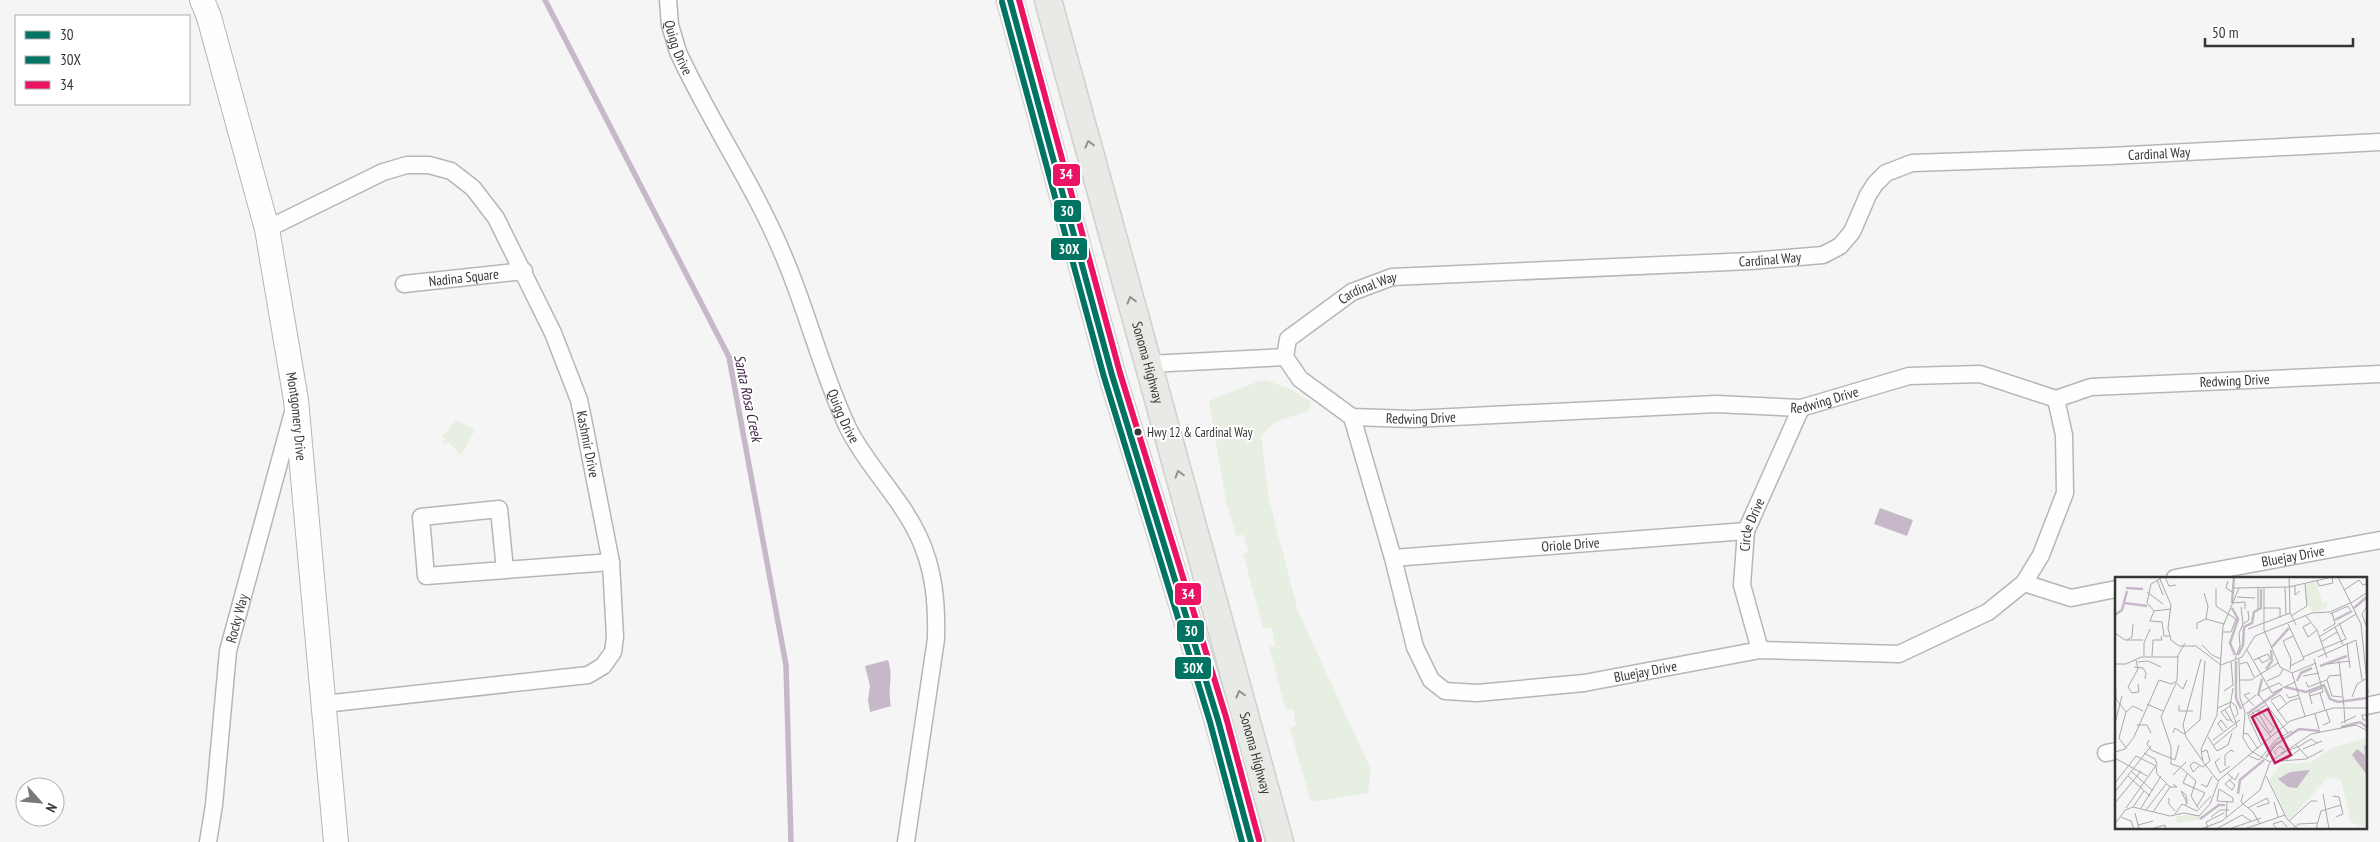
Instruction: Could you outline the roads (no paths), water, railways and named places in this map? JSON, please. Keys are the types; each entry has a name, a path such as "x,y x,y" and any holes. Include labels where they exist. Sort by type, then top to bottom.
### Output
{"main road":[{"name":"Sonoma Highway","path":"1010,0 1112,375 1218,720 1251,842"},
{"name":"Sonoma Highway","path":"1048,0 1280,842"},
{"path":"1112,375 1149,364"}],"street":[{"name":"Montgomery Drive","path":"202,0 217,43 267,230 296,400 336,842"},
{"name":"Quigg Drive","path":"668,0 670,25 678,52 759,204 784,257 844,418 856,445 918,534 930,567 937,606 936,639 906,842"},
{"name":"Cardinal Way","path":"1285,357 1288,339 1302,328 1352,292 1392,277 1751,261 1823,255 1840,246 1852,232 1868,195 1875,184 1886,174 1912,163 2110,156 2380,142"},
{"name":"Kashmir Drive","path":"267,230 383,172 407,165 429,164 451,170 473,188 496,218 524,271 552,332 579,400 611,562 615,638 613,652 603,666 588,675 324,704"},
{"name":"Nadina Square","path":"404,284 524,271"},
{"path":"1149,364 1285,357 1300,379 1352,417"},
{"name":"Redwing Drive","path":"1352,417 1412,420 1716,404 1801,408 1909,376 1980,374 2056,399 2091,387 2380,374"},
{"path":"2056,399 2064,435 2065,493 2041,555 2024,583 2071,598 2115,589"},
{"name":"Rocky Way","path":"208,842 214,805 228,651 296,400"},
{"name":"Circle Drive","path":"1760,650 1742,585 1746,531 1801,408"},
{"name":"Bluejay Drive","path":"1352,417 1393,558 1415,647 1431,680 1445,691 1477,693 1584,683 1760,650 1899,654 1988,612 2024,583"},
{"path":"505,570 499,509 421,517 426,576 611,562"},
{"name":"Oriole Drive","path":"1393,558 1746,531"},
{"name":"Bluejay Drive","path":"2180,577 2380,540"}],"waterway":[{"name":"Santa Rosa Creek","path":"545,0 729,357 786,665 791,842"}],"place":[{"name":"Hwy 12 & Cardinal Way","path":"1138,432"}]}
